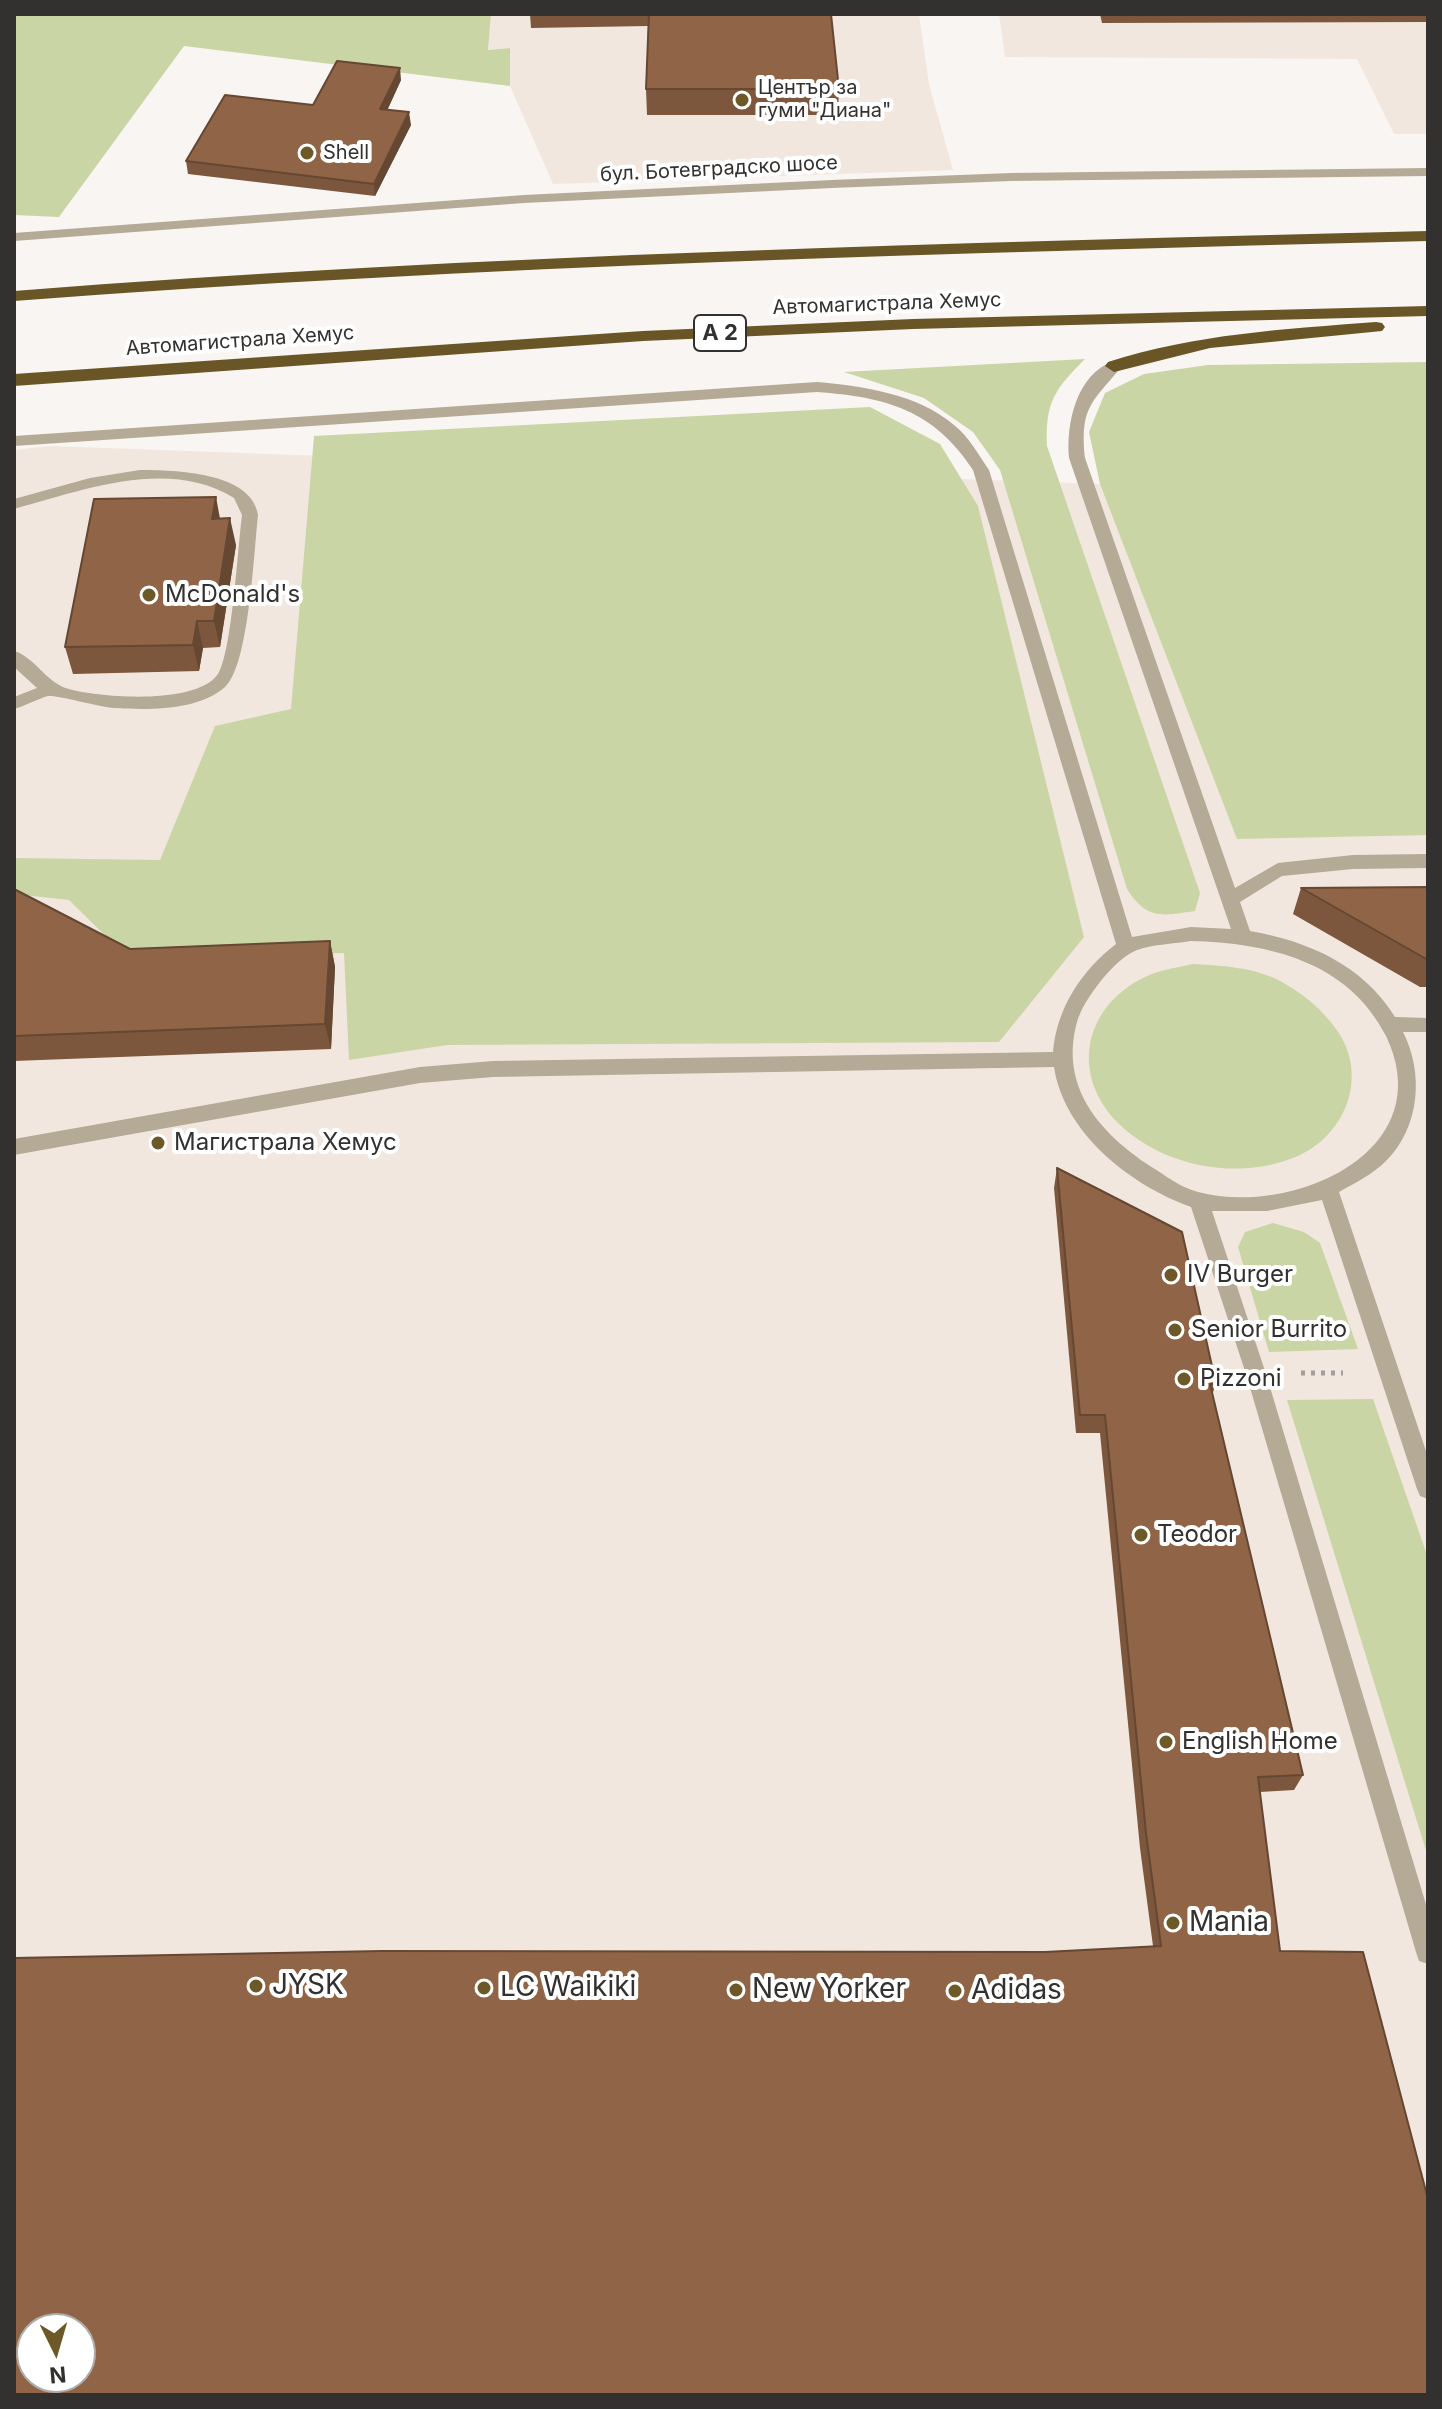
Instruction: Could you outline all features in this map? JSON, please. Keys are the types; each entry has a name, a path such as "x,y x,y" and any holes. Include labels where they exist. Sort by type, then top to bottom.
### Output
{"highway":[{"path":"14,296 234,279 876,250 1428,236"},
{"name":"Автомагистрала Хемус","path":"14,380 659,336 913,324 1428,311"},
{"path":"1114,366 1146,354 1254,338 1428,322"}],"street":[{"name":"бул. Ботевградско шосе","path":"14,237 524,199 816,185 1011,177 1428,172"},
{"path":"1114,366 1092,385 1079,406 1074,433 1077,458 1242,935"},
{"path":"14,441 817,387 849,389 874,395 928,416 959,438 981,470 1126,947"},
{"path":"14,504 113,476 174,474 222,486 242,494 250,504 234,650 230,668 219,683 177,700 94,701 51,689 14,657"},
{"path":"14,703 51,689"},
{"path":"1230,899 1278,870 1353,862 1428,861"},
{"path":"1191,934 1242,935 1290,946 1333,966 1367,994 1390,1024 1418,1085 1392,1140 1370,1164 1328,1189 1301,1198 1260,1203 1199,1201 1118,1156 1087,1125 1069,1092 1061,1059 1064,1029 1079,994 1126,947 1191,934"},
{"path":"1390,1024 1428,1025"},
{"path":"14,1147 420,1075 478,1070 1061,1059"},
{"path":"1328,1189 1428,1489"},
{"path":"1199,1201 1256,1374 1428,1952"}],"shaded area":[{"path":"491,14 919,14 929,84 953,170 553,184 510,86 510,48 488,50"},
{"path":"999,14 1428,14 1428,134 1394,134 1357,59 1005,57"},
{"path":"50,446 1100,484 1428,478 1428,2395 14,2395 14,450"}],"green space":[{"path":"14,14 491,14 488,50 510,48 510,86 184,46 59,217 14,215"},
{"path":"1085,359 1054,397 1048,418 1047,446 1200,893 1195,911 1156,914 1141,906 1127,889 1000,470 973,432 924,398 844,372"},
{"path":"1428,362 1428,835 1237,839 1100,484 1089,432 1105,393 1144,374 1208,365"},
{"path":"870,407 940,444 978,506 1084,937 999,1042 447,1045 349,1060 344,953 127,957 69,900 14,894 14,858 160,860 215,726 291,709 314,436"},
{"path":"1193,964 1239,968 1272,977 1312,1002 1336,1029 1346,1046 1352,1083 1348,1101 1330,1132 1300,1155 1253,1168 1203,1166 1155,1150 1115,1120 1100,1100 1089,1057 1092,1036 1100,1017 1130,985 1157,972"},
{"path":"1273,1223 1304,1232 1320,1243 1358,1349 1269,1352 1238,1247 1245,1232"},
{"path":"1373,1399 1428,1558 1428,1857 1287,1400"}],"building":[{"path":"649,14 831,14 839,89 646,89"},
{"path":"337,61 400,68 380,109 409,112 374,184 186,161 225,95 313,105"},
{"name":"McDonald's","path":"216,497 212,519 230,518 214,621 197,621 193,645 65,647 94,499"},
{"path":"1428,887 1428,960 1301,888"},
{"path":"14,889 130,949 330,941 325,1024 14,1036"},
{"path":"1057,1168 1182,1232 1216,1384 1210,1384 1303,1775 1258,1777 1280,1951 1363,1952 1428,2199 1428,2395 14,2395 14,1958 382,1951 1045,1952 1161,1946 1146,1833 1105,1415 1080,1415"}],"place":[{"name":"Център за гуми \"Диана\"","path":"742,100"},
{"name":"Shell","path":"307,153"},
{"name":"McDonald's","path":"149,595"},
{"name":"Магистрала Хемус","path":"158,1143"},
{"name":"IV Burger","path":"1171,1275"},
{"name":"Senior Burrito","path":"1175,1330"},
{"name":"Pizzoni","path":"1184,1379"},
{"name":"Teodor","path":"1141,1535"},
{"name":"English Home","path":"1166,1742"},
{"name":"Mania","path":"1173,1923"},
{"name":"JYSK","path":"256,1986"},
{"name":"LC Waikiki","path":"484,1988"},
{"name":"New Yorker","path":"736,1990"},
{"name":"Adidas","path":"955,1991"}]}
